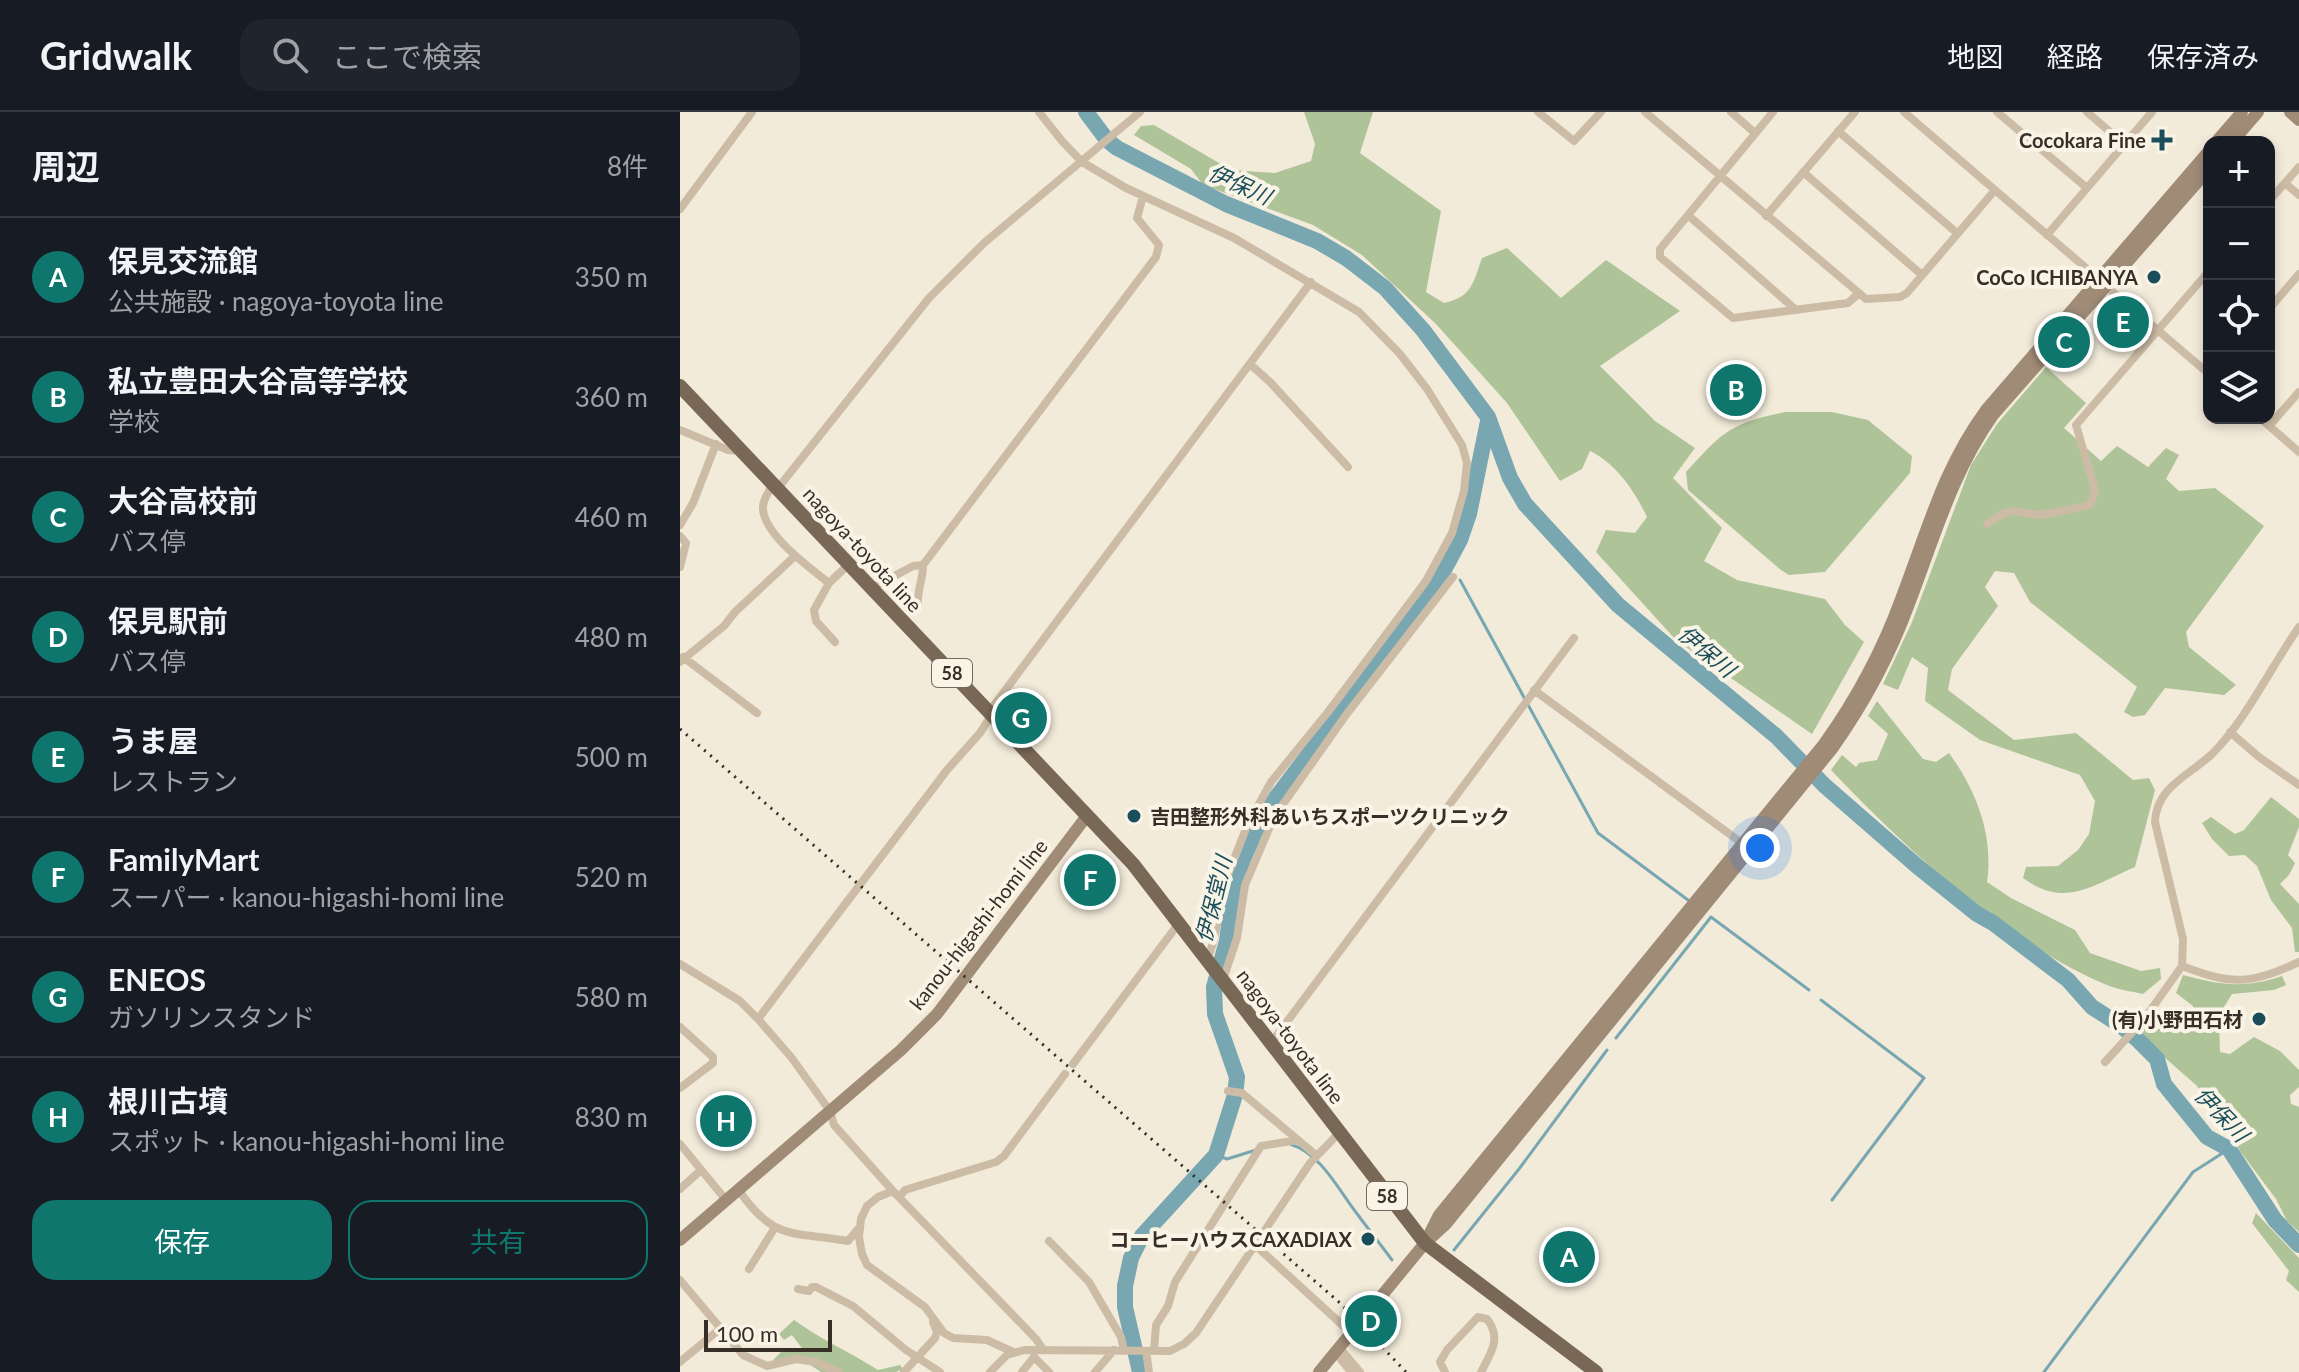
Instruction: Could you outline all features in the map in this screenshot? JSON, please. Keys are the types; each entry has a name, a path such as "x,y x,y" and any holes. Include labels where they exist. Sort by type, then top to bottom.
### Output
{"main road":[{"name":"nagoya-toyota line","path":"680,386 1133,864 1425,1243 1593,1371"}],"street":[{"path":"680,209 752,112"},
{"path":"1039,112 1062,141 1143,196 1234,238 1359,312 1400,354 1427,389 1462,445 1467,463 1452,533 1426,581 1271,782 1247,826 1227,877 1213,943 1217,971"},
{"path":"829,583 795,556 768,525 763,504 929,298 984,243 1140,112"},
{"path":"1538,112 1574,141 1601,112"},
{"path":"1645,112 1868,300 1900,297 1907,293 1995,190"},
{"path":"1731,112 1755,133"},
{"path":"1773,112 1660,249 1660,257 1731,317 1848,303 1858,294"},
{"path":"1766,216 1855,112"},
{"path":"1904,112 2203,369"},
{"path":"1997,112 2087,188"},
{"path":"2087,112 2124,144"},
{"path":"2047,235 2152,112"},
{"path":"2221,136 2242,112"},
{"path":"2237,136 2258,112"},
{"path":"2290,112 2299,120"},
{"path":"1838,131 1957,233"},
{"path":"1319,1372 1425,1243 1446,1224 1858,712 1895,641 1946,501 1975,441 2203,158"},
{"path":"2275,194 2299,167"},
{"path":"1803,172 1922,275"},
{"path":"2103,283 2203,175"},
{"path":"2285,183 2299,195"},
{"path":"918,604 923,565 1156,257 1159,245 1137,218 1143,196"},
{"path":"1689,216 1795,309"},
{"path":"2275,302 2299,274"},
{"path":"1987,524 1997,516 2016,509 2042,515 2090,505 2095,490 2076,425 2203,278"},
{"path":"758,1019 947,770 980,733 990,713 1311,282"},
{"path":"1250,364 1348,467"},
{"path":"2269,426 2299,392"},
{"path":"2267,424 2299,452"},
{"path":"680,430 728,450 745,452"},
{"path":"680,525 693,503 716,444"},
{"path":"680,536 686,543 680,567"},
{"path":"757,713 682,659 724,626 795,556"},
{"path":"835,642 816,621 814,610 829,583 849,564"},
{"path":"872,588 913,566 923,565"},
{"path":"1217,971 1237,938 1245,885 1274,817 1346,715 1453,577"},
{"path":"2106,1060 2145,1018 2182,966 2183,939 2158,836 2156,812 2164,794 2207,758 2230,732 2299,627"},
{"path":"1271,1043 1574,638"},
{"path":"1534,690 1743,844"},
{"path":"2230,732 2299,785"},
{"path":"1425,1243 1439,1215 1743,844 1793,790"},
{"name":"kanou-higashi-homi line","path":"680,1240 901,1050 937,1014 1086,817"},
{"path":"1073,1064 1179,922"},
{"path":"2182,966 2207,977 2232,981 2266,976 2299,962"},
{"path":"680,964 740,1001 758,1019 791,1057 830,1111 834,1125 1042,1348"},
{"path":"680,1027 713,1057 713,1063 681,1086"},
{"path":"738,1189 757,1215 774,1229 848,1241 858,1229 867,1206 878,1197 996,1162 1004,1156 1065,1074"},
{"path":"1228,1091 1242,1093 1298,1140 1314,1159"},
{"path":"990,1372 1000,1360 1013,1352 1042,1348 1170,1351 1184,1344 1196,1333 1314,1159 1339,1133"},
{"path":"1149,1372 1147,1351 1156,1325 1168,1306 1175,1282 1213,1218 1259,1149 1270,1143 1298,1140"},
{"path":"680,1144 726,1200"},
{"path":"680,1189 701,1170"},
{"path":"749,1269 774,1229"},
{"path":"858,1229 867,1265 932,1315 944,1333 953,1338 987,1340 1013,1352"},
{"path":"1049,1241 1089,1282 1121,1337 1123,1351"},
{"path":"1255,1245 1350,1332"},
{"path":"680,1280 743,1355 767,1366 796,1359 816,1362 838,1372"},
{"path":"798,1289 809,1291 816,1287 853,1306 906,1350 940,1372"},
{"path":"904,1372 936,1335 932,1315"},
{"path":"1445,1372 1440,1362 1447,1350 1478,1317 1487,1319 1494,1327 1496,1338 1481,1372"},
{"path":"680,1362 721,1328"},
{"path":"1337,1350 1351,1372"},
{"path":"1337,1350 1360,1372"},
{"path":"1095,1372 1123,1351"},
{"path":"1022,1372 1034,1357 1049,1372"}],"green space":[{"path":"1304,112 1373,112 1360,153 1441,211 1426,292 1444,303 1466,293 1482,258 1507,248 1561,298 1606,260 1680,311 1600,366 1655,421 1695,448 1673,478 1722,528 1704,561 1737,580 1825,599 1845,625 1864,642 1812,734 1676,640 1596,552 1606,530 1635,533 1647,517 1631,489 1609,463 1590,451 1582,469 1560,481 1507,403 1436,324 1362,255 1313,225 1203,185 1191,169 1134,135 1141,126 1154,125 1231,170 1275,173 1311,161 1315,144"},
{"path":"2046,367 2086,403 2064,428 2101,461 2117,446 2148,467 2166,448 2179,455 2166,479 2179,491 2215,488 2264,526 2186,632 2189,647 2236,685 2224,695 2165,688 2145,715 2133,717 2124,712 2137,687 2030,602 2014,573 1995,571 1985,587 1998,606 1952,669 1948,690 2014,740 2076,733 2133,780 2149,778 2155,790 2135,867 2092,887 2066,893 2052,892 2023,878 2026,867 2058,866 2078,850 2089,834 2095,801 2080,775 1980,740 1925,701 1928,668 1912,657 1898,690 1883,684 1912,622 1971,465 1997,424"},
{"path":"1786,412 1832,412 1868,420 1912,456 1910,473 1825,572 1789,575 1688,490 1686,472 1719,438 1740,425"},
{"path":"1877,701 1923,759 1936,762 1949,753 1959,767 1975,798 1985,830 1987,882 2011,898 2075,930 2090,953 2141,971 2160,968 2161,979 2143,994 2111,987 2070,967 1996,920 1891,830 1831,770 1842,755 1856,767 1859,763 1877,760 1888,734 1868,716"},
{"path":"2271,797 2299,819 2288,855 2295,863 2280,884 2299,904 2299,952 2295,952 2292,928 2271,900 2257,866 2245,855 2229,856 2202,823 2211,817 2235,834 2244,830"},
{"path":"2183,975 2232,984 2255,983 2282,976 2286,985 2274,990 2232,994 2219,1015 2220,1052 2230,1054 2254,1037 2280,1051 2299,1070 2299,1087 2290,1095 2291,1104 2299,1107 2299,1232 2287,1221 2276,1199 2240,1151 2226,1122 2196,1085 2156,1050 2141,1032 2157,1015 2185,1034 2194,1024 2193,1006 2176,993"},
{"path":"2256,1213 2299,1258 2299,1292 2286,1280 2289,1271 2252,1223"},
{"path":"794,1320 878,1370 900,1365 903,1369 896,1372 821,1372 798,1357 775,1362 773,1360 783,1350 804,1351 792,1335 784,1340 779,1334"}],"waterway":[{"name":"伊保川","path":"1086,112 1117,148 1226,204 1317,241 1346,258 1385,288 1423,330 1488,417 1510,478 1525,504 1618,605 1776,736 1824,785 1917,866 2068,980 2092,1007 2139,1041 2157,1059 2164,1084 2207,1137 2229,1149 2275,1220 2299,1245"},
{"name":"伊保堂川","path":"1140,1372 1125,1307 1125,1286 1131,1258 1142,1236 1216,1155 1235,1095 1237,1077 1215,1014 1214,987 1227,941 1243,859 1261,821 1278,795 1445,568 1469,514 1488,421"},
{"path":"1460,580 1598,833 1692,903"},
{"path":"1616,1038 1711,917 1809,990"},
{"path":"1821,1000 1924,1078 1832,1200"},
{"path":"1454,1250 1519,1169 1607,1050"},
{"path":"1290,1144 1311,1156 1329,1174 1392,1260"},
{"path":"2044,1372 2193,1172 2229,1149"},
{"path":"1216,1155 1227,1159 1256,1150"}],"railway":[{"path":"680,729 1340,1303 1406,1372"}],"place":[{"name":"Cocokara Fine","path":"2162,140"},
{"name":"CoCo ICHIBANYA","path":"2154,277"},
{"name":"うま屋","path":"2123,322"},
{"name":"大谷高校前","path":"2064,342"},
{"name":"私立豊田大谷高等学校","path":"1736,390"},
{"name":"ENEOS","path":"1021,718"},
{"name":"吉田整形外科あいちスポーツクリニック","path":"1134,816"},
{"name":"FamilyMart","path":"1090,880"},
{"name":"(有)小野田石材","path":"2259,1019"},
{"name":"根川古墳","path":"726,1121"},
{"name":"コーヒーハウスCAXADIAX","path":"1368,1239"},
{"name":"保見交流館","path":"1569,1257"},
{"name":"保見駅前","path":"1371,1321"}]}
